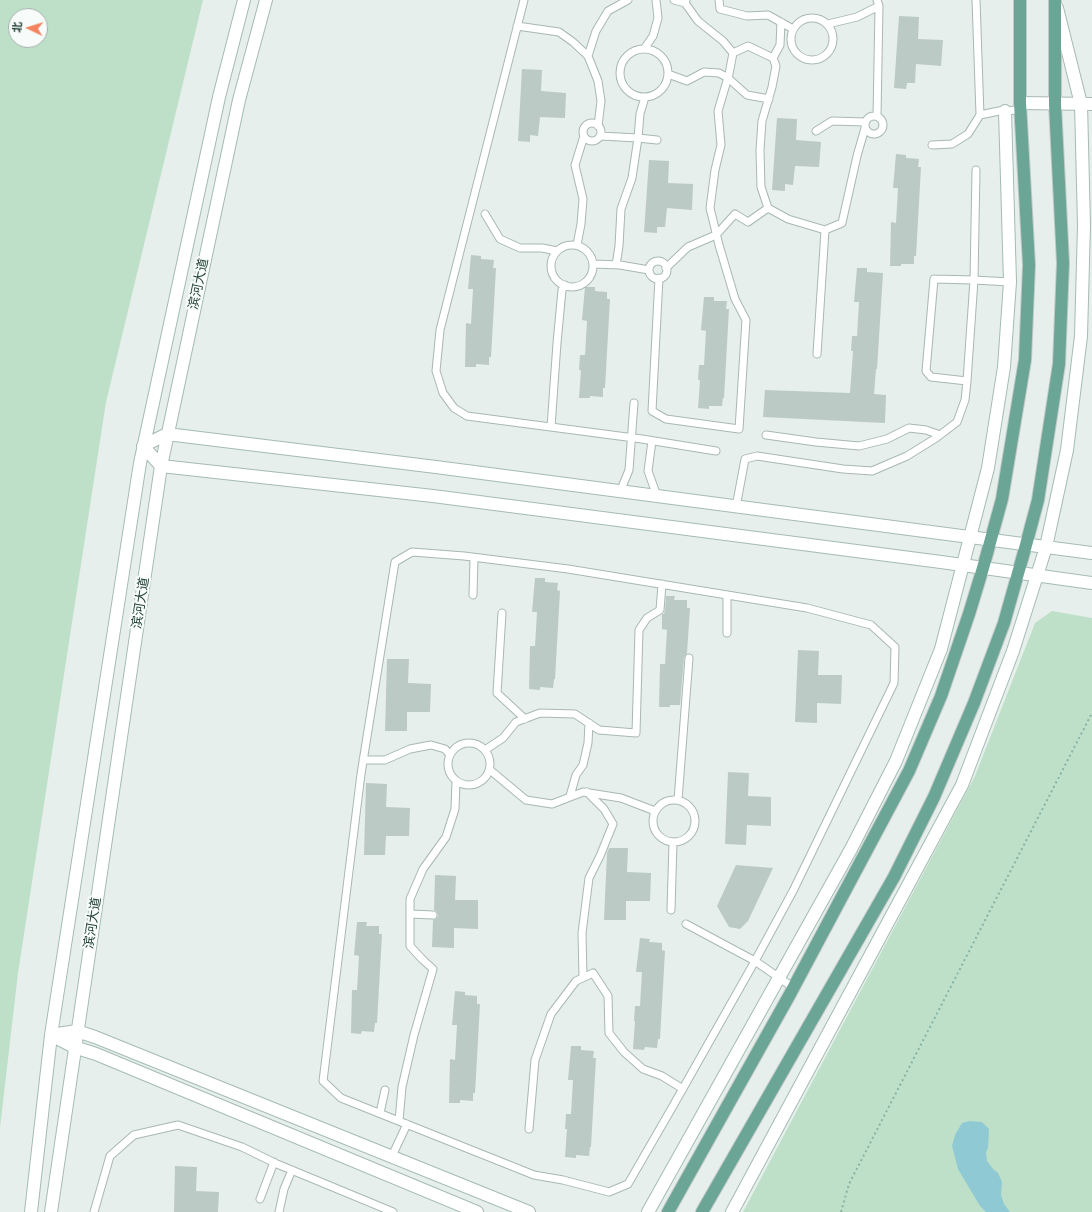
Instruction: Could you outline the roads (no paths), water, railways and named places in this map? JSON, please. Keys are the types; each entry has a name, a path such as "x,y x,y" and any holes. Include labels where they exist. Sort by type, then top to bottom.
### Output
{"main road":[{"path":"1014,0 1019,45"},
{"path":"668,1212 794,988 909,771 941,696 983,568 1002,499 1025,360 1029,264 1020,107 1020,0"},
{"path":"702,1212 894,877 927,810 974,703 1004,623 1038,500 1059,364 1063,262 1055,104 1055,0"}],"street":[{"name":"滨河大道","path":"31,1212 50,1035 143,446 219,96 244,0"},
{"name":"滨河大道","path":"50,1212 161,466 239,100 266,0"},
{"path":"732,1212 962,784 1014,651 1046,547 1067,450 1081,336 1086,104 1055,0"},
{"path":"1020,107 1055,104 1086,104"},
{"path":"648,1212 851,849 896,761 941,649 988,468 1004,367 1010,282 1006,111"},
{"path":"1092,553 429,466 167,434 143,446 161,466 433,496 1018,572 1092,583"},
{"path":"50,1035 76,1032 95,1037 529,1212"},
{"path":"50,1035 74,1047 96,1054 478,1212"}],"lane":[{"path":"524,0 440,330 436,371 443,393 454,408 468,416 716,451"},
{"path":"588,56 596,31 608,11 628,0"},
{"path":"644,49 653,36 658,18 656,0"},
{"path":"659,278 652,410 666,419 739,429 746,320 735,299 710,208 715,170 721,144 718,111 728,78 732,53 723,41 698,21 686,1 674,0"},
{"path":"719,0 720,9 748,16 768,15 793,29"},
{"path":"932,145 952,144 968,134 980,115 976,0"},
{"path":"828,24 857,17 878,3"},
{"path":"816,131 832,121 865,125 872,133 880,131 883,126 877,116 878,3"},
{"path":"809,18 823,20 832,30 833,44 825,56 819,59 812,60 805,58 798,55 791,42 793,29 797,24 809,18"},
{"path":"773,58 780,45 780,22"},
{"path":"517,26 559,32 574,42 588,56 598,81 601,101 598,126 600,136"},
{"path":"732,53 748,46 773,58 776,66 769,99 762,121 760,150 761,187 768,208 788,219 825,230 842,223 865,125 871,116 877,116"},
{"path":"644,49 658,53 664,59 668,74 667,82 663,89 657,94 645,98 632,95 626,90 621,83 619,75 620,67 629,54 636,50 644,49"},
{"path":"668,74 688,80 704,72 719,73 728,78 747,95 769,99"},
{"path":"616,265 619,246 621,209 632,178 640,114 645,98"},
{"path":"980,115 1020,107"},
{"path":"576,245 581,224 583,199 575,165 584,136 583,130 587,125 592,124 598,126"},
{"path":"584,136 587,140 593,141 600,136 657,140"},
{"path":"736,507 745,459 757,456 843,470 872,471 907,456 957,422 965,400 967,381 974,280 976,170"},
{"path":"666,268 663,263 658,261 650,264 649,270 651,275 656,278 664,276 666,268 688,247 716,234 735,214 748,222 768,208"},
{"path":"485,214 500,239 520,248 558,250"},
{"path":"817,354 825,230"},
{"path":"570,244 576,245 583,247 588,251 594,264 593,271 585,283 572,287 559,282 554,276 552,263 554,256 563,246 570,244"},
{"path":"594,264 616,265 649,270"},
{"path":"967,381 931,377 926,371 934,279 1010,282"},
{"path":"551,427 562,290 565,285"},
{"path":"620,492 629,470 634,403"},
{"path":"766,435 859,446 887,439 909,428 926,430 940,435"},
{"path":"652,441 648,471 657,496"},
{"path":"412,552 568,569 662,584 807,608 871,625 895,647 894,683 794,891 755,961 628,1184 608,1192 563,1180 534,1175 341,1098 323,1082 363,760 395,562 412,552"},
{"path":"473,595 474,558"},
{"path":"485,750 503,738 516,722 540,713 575,714 599,730 636,733 639,630 647,618 660,610 662,584"},
{"path":"727,633 728,595"},
{"path":"502,613 497,693 525,719"},
{"path":"678,800 689,658"},
{"path":"570,796 576,775 583,765 588,743 589,723"},
{"path":"466,743 480,746 485,750 489,756 490,770 482,782 469,786 456,781 451,775 448,762 450,755 454,750 466,743"},
{"path":"363,760 385,760 410,749 432,745 445,750 450,755"},
{"path":"490,770 526,800 552,804 570,796 587,792 621,798 655,811"},
{"path":"399,1121 402,1087 414,1035 434,969 410,946 410,899 423,869 446,837 455,809 456,781"},
{"path":"583,977 582,933 589,878 613,824 604,809 587,792"},
{"path":"678,800 690,806 695,819 694,826 687,838 673,842 660,837 653,825 653,818 655,811 664,802 678,800"},
{"path":"671,910 673,842"},
{"path":"410,914 433,915"},
{"path":"686,924 755,961 794,988"},
{"path":"529,1129 535,1060 552,1014 576,981 593,973 608,996 609,1033 624,1052 643,1069 662,1076 683,1089"},
{"path":"380,1113 385,1090"},
{"path":"392,1156 407,1124"},
{"path":"94,1212 110,1156 134,1135 178,1125 242,1147 292,1170 393,1212"},
{"path":"260,1199 274,1162"},
{"path":"279,1212 284,1189 292,1170"}],"water":[{"path":"970,1121 982,1122 989,1129 988,1148 986,1152 987,1161 998,1173 1002,1182 1001,1195 1004,1204 1010,1212 986,1212 980,1206 958,1169 952,1146 955,1135 962,1123"}]}
